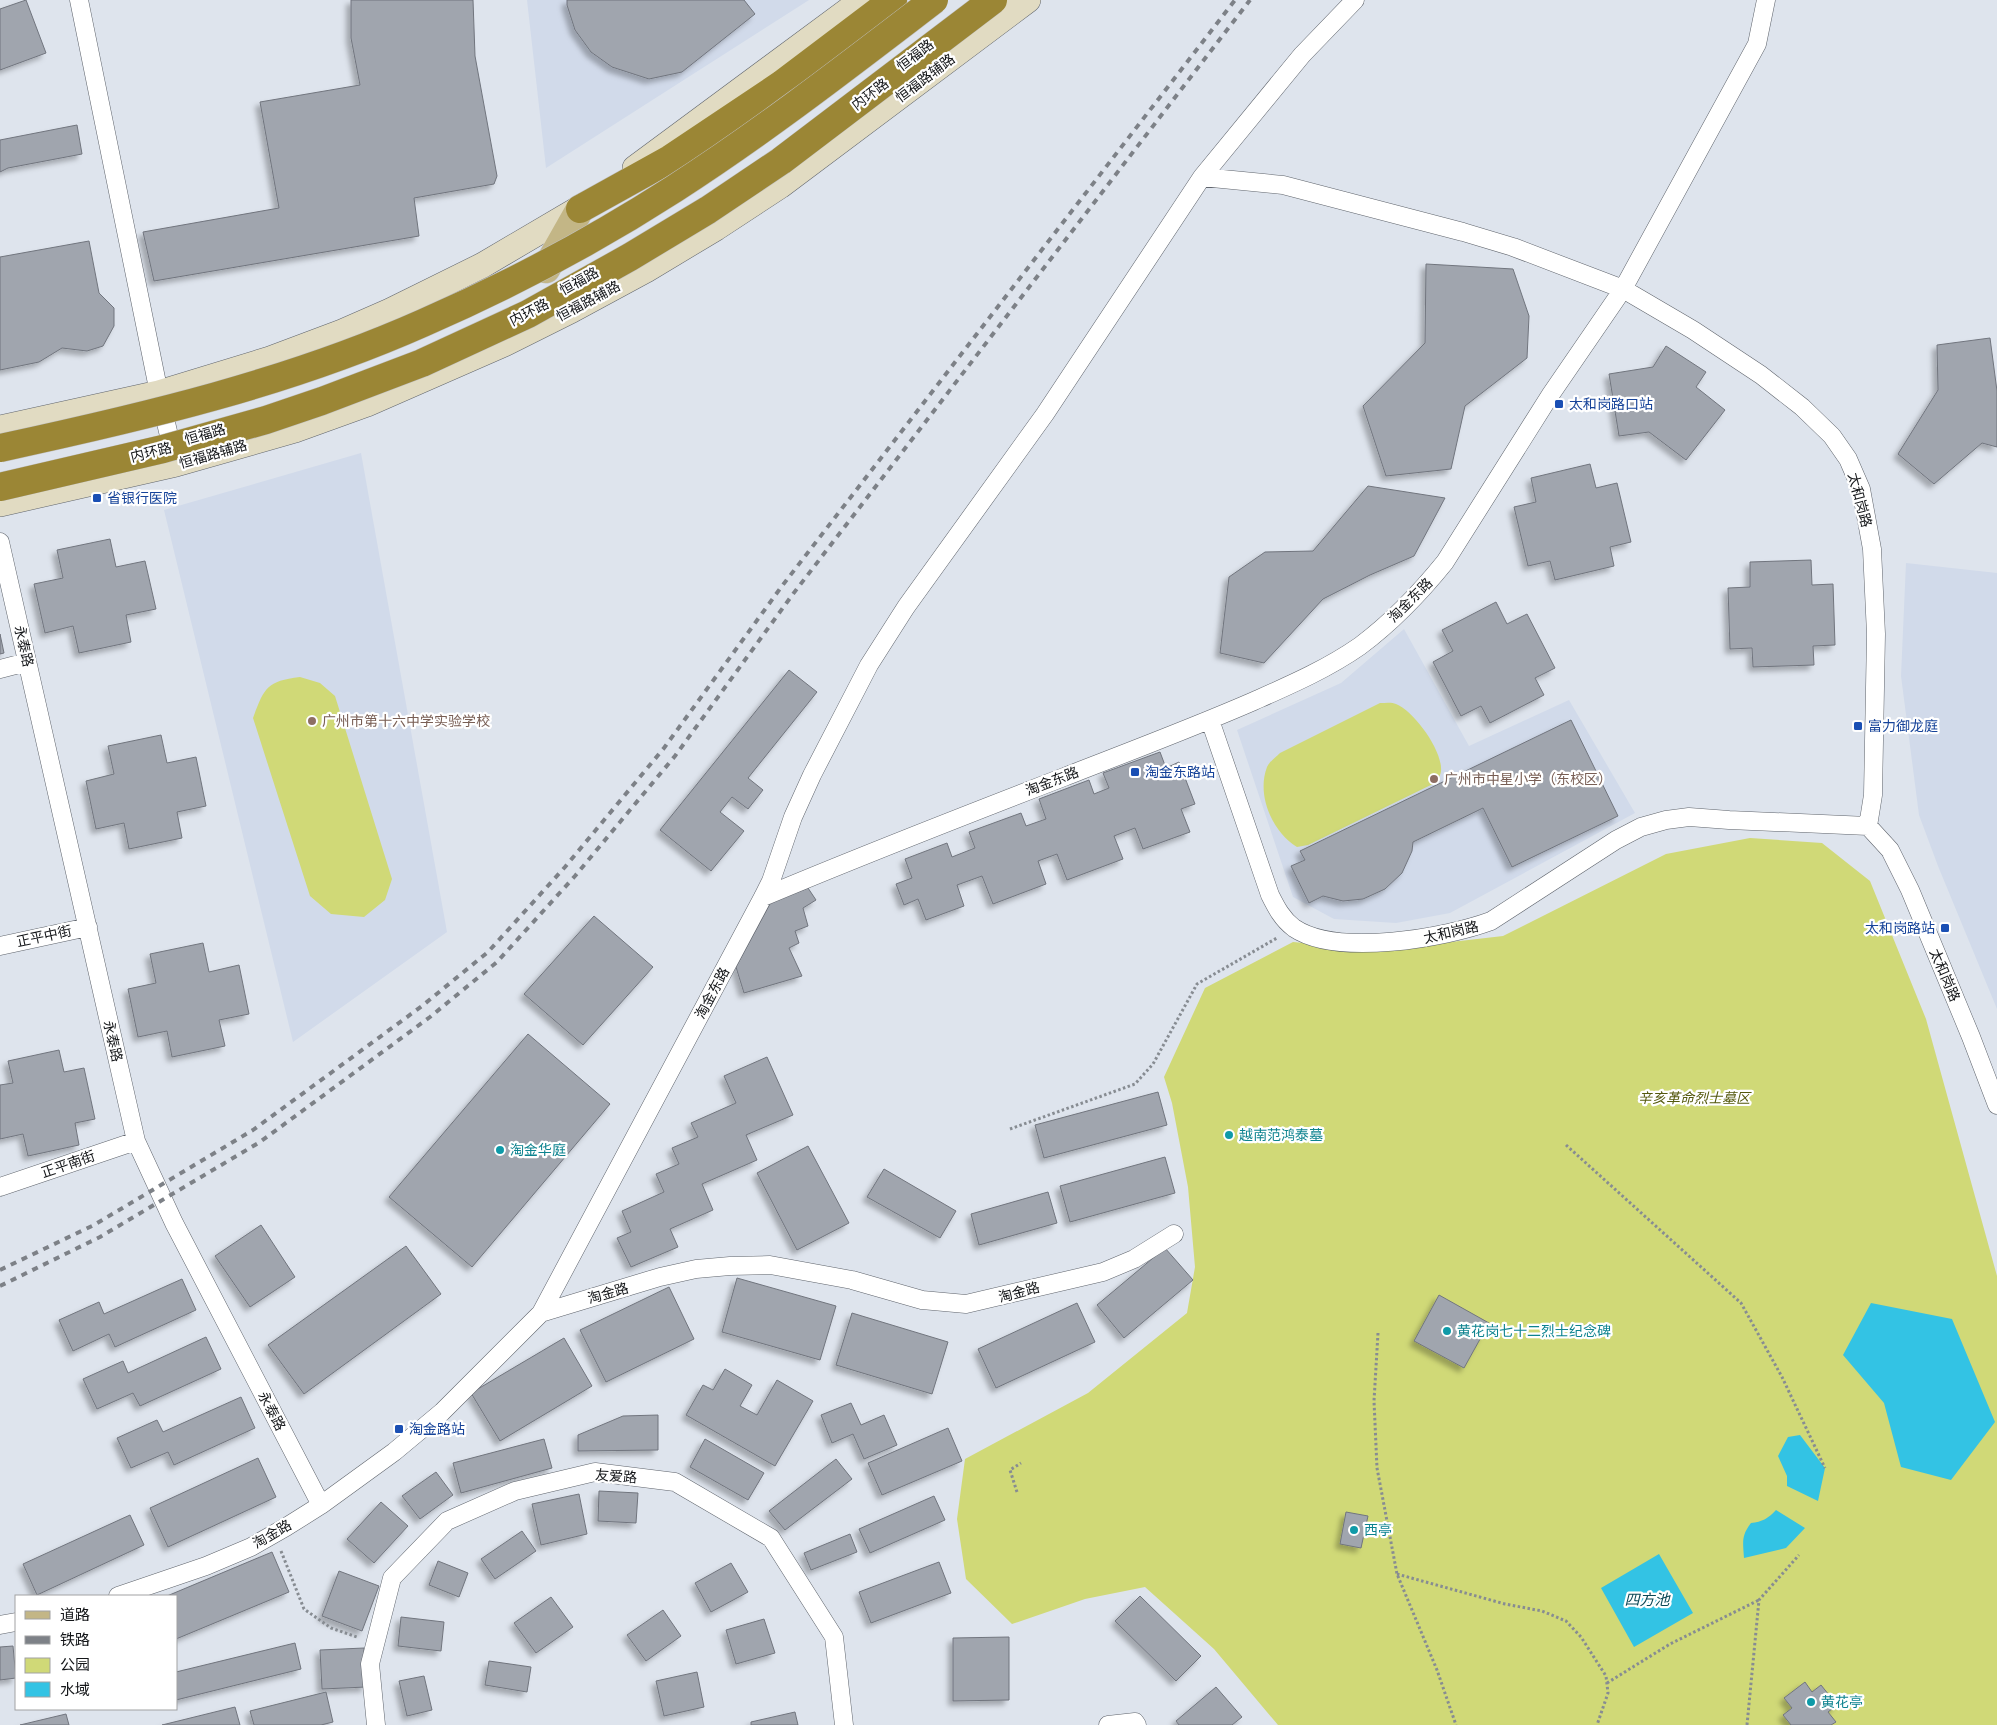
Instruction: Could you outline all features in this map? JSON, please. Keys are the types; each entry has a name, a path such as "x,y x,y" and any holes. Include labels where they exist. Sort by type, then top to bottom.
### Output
{"highway":[{"path":"580,209 670,159 782,84 893,0"},
{"path":"0,448 154,414 246,389 327,361 422,324 512,282 604,231 704,169 798,103 934,0"},
{"name":"内环路","path":"0,485 162,449 266,420 322,401 422,362 528,314 630,257 708,210 781,161 992,0"}],"main road":[{"path":"0,428 162,405 390,312 483,265 580,209 862,0"},
{"name":"恒福路","path":"0,453 162,405 284,381 433,324 510,288 595,242 725,161 811,100 943,0"},
{"name":"恒福路","path":"0,485 174,454 210,434 363,382 457,342 548,298 688,218 747,179 875,86 987,0"},
{"name":"恒福路辅路","path":"0,504 174,454 295,430 367,404 504,344 646,270 716,228 780,186 1028,0"},
{"path":"546,268 580,209"}],"street":[{"path":"79,0 162,405 174,454"},
{"path":"763,897 771,881 793,817 812,774 869,665 906,607 1045,414 1202,177 1302,55 1355,0"},
{"name":"淘金东路","path":"542,1313 763,897 910,836 1210,720 1332,664 1395,617 1424,588 1461,540 1551,394 1623,289 1757,44 1766,0"},
{"name":"太和岗路","path":"1202,177 1283,185 1453,230 1513,247 1623,289 1693,330 1761,376 1808,413 1832,436 1848,459 1860,489 1872,550 1875,589 1873,786 1868,826"},
{"name":"永泰路","path":"0,542 136,1141 178,1232 321,1505"},
{"path":"0,670 27,662"},
{"name":"太和岗路","path":"1210,720 1270,895 1280,914 1294,928 1326,940 1363,943 1423,939 1491,922 1616,840 1641,827 1666,820 1689,817 1868,826 1890,850 1910,890 1971,1036 1997,1106"},
{"name":"正平中街","path":"0,946 88,927"},
{"name":"正平南街","path":"0,1187 136,1141"},
{"name":"淘金路","path":"121,1595 206,1566 251,1547 321,1505 394,1452 442,1412 542,1313 660,1277 696,1269 730,1266 778,1267 852,1280 922,1300 966,1304 1103,1272 1134,1259 1174,1234"},
{"name":"友爱路","path":"376,1725 370,1664 392,1578 447,1521 515,1491 595,1472 675,1482 771,1538 834,1637 844,1725"},
{"path":"0,1625 15,1622"},
{"path":"1108,1725 1135,1722 1137,1725"}],"path":[{"path":"1010,1129 1135,1084 1153,1064 1197,984 1294,928"},
{"path":"1566,1145 1741,1303 1782,1377 1825,1468"},
{"path":"1378,1333 1374,1402 1377,1468 1397,1574 1437,1670 1456,1725"},
{"path":"1017,1492 1010,1470 1020,1463"},
{"path":"275,1534 304,1609 331,1628 375,1644"},
{"path":"1607,1683 1670,1644 1760,1600 1798,1556"},
{"path":"1397,1574 1505,1604 1542,1611 1566,1622 1581,1638 1606,1676 1608,1693 1597,1725"},
{"path":"1747,1725 1760,1600"}],"shaded area":[{"path":"527,0 809,0 546,168"},
{"name":"广州市第十六中学实验学校","path":"361,453 447,932 293,1042 164,510"},
{"path":"1906,563 1997,573 1997,1009 1919,815 1901,676"},
{"name":"广州市中星小学（东校区）","path":"1404,629 1469,746 1569,700 1635,813 1450,913 1396,923 1334,919 1293,897 1237,730 1341,683"}],"green space":[{"path":"300,677 320,683 335,696 392,879 385,900 364,917 331,914 310,896 253,718 260,700 268,688 280,681"},
{"path":"1380,703 1394,703 1403,708 1419,723 1437,753 1441,772 1437,782 1308,845 1297,847 1288,840 1274,823 1265,801 1264,778 1268,765 1280,753"},
{"name":"辛亥革命烈士墓区","path":"1750,838 1822,843 1870,881 1926,1019 1997,1276 1997,1725 1278,1725 1214,1649 1145,1587 1085,1599 1012,1624 966,1579 957,1519 965,1459 1088,1393 1187,1313 1195,1267 1188,1187 1172,1103 1164,1077 1205,988 1293,942 1382,950 1503,936 1666,854"}],"water":[{"path":"1871,1303 1952,1319 1995,1422 1951,1480 1901,1467 1884,1403 1843,1355"},
{"path":"1800,1435 1825,1468 1818,1501 1787,1486 1787,1476 1778,1456 1788,1437"},
{"path":"1776,1510 1805,1528 1786,1548 1744,1558 1743,1539 1751,1523 1765,1519"},
{"name":"四方池","path":"1659,1554 1693,1613 1634,1647 1601,1588"}],"building":[{"path":"26,0 46,53 0,70 0,9"},
{"path":"351,0 473,0 475,56 497,176 494,184 414,198 419,236 154,281 143,232 279,208 260,102 360,85 351,38"},
{"path":"567,0 744,0 755,14 682,72 649,79 612,67 591,52 575,30"},
{"path":"77,125 82,154 8,168 0,172 0,140"},
{"path":"89,241 99,293 114,308 114,326 103,346 87,351 62,348 39,362 0,370 0,257"},
{"path":"1426,264 1513,269 1529,316 1527,358 1465,406 1451,469 1386,476 1363,406 1425,343"},
{"path":"1990,338 1997,391 1997,447 1982,443 1934,484 1898,454 1938,390 1937,345"},
{"path":"1666,346 1706,372 1696,387 1725,410 1686,460 1649,432 1619,436 1609,374 1653,367"},
{"path":"1590,464 1596,488 1617,483 1631,542 1610,547 1614,566 1555,580 1550,561 1528,566 1514,507 1536,502 1531,478"},
{"path":"1368,486 1445,498 1414,556 1370,575 1323,599 1264,663 1220,653 1229,577 1265,552 1313,551"},
{"path":"110,539 116,567 145,561 156,609 126,615 131,642 79,653 73,626 45,633 34,584 63,578 57,550"},
{"path":"1811,560 1812,585 1833,584 1835,645 1813,646 1814,665 1753,667 1752,648 1730,649 1728,588 1750,587 1750,562"},
{"path":"1496,602 1507,624 1527,614 1555,668 1535,678 1544,695 1490,723 1481,706 1461,716 1433,662 1453,651 1442,630"},
{"path":"0,634 4,653 0,654"},
{"path":"789,670 817,692 748,778 763,790 748,809 732,797 720,812 744,831 711,871 660,830"},
{"path":"1571,720 1618,816 1512,867 1483,808 1413,842 1412,851 1402,873 1385,889 1363,899 1343,901 1323,896 1309,903 1291,866 1305,860 1300,851"},
{"path":"161,735 167,763 196,757 206,806 177,812 182,838 129,849 124,823 96,829 86,781 114,774 108,746"},
{"path":"1160,752 1166,768 1179,762 1195,804 1181,809 1190,832 1143,849 1135,828 1114,836 1123,859 1067,880 1057,854 1038,861 1046,884 993,904 982,876 957,885 964,906 926,920 918,899 904,905 896,884 912,878 905,859 947,843 952,857 975,848 969,832 1021,813 1026,826 1046,819 1039,799 1089,780 1094,794 1109,788 1103,773"},
{"path":"808,888 816,900 803,908 808,926 795,931 799,943 789,948 802,976 744,993 736,967 771,902"},
{"path":"594,916 653,967 583,1045 524,994"},
{"path":"203,943 209,972 239,965 249,1014 219,1020 225,1046 172,1057 167,1031 138,1037 128,989 156,983 150,954"},
{"name":"淘金华庭","path":"528,1034 610,1104 472,1267 389,1197"},
{"path":"59,1050 64,1072 84,1068 95,1119 75,1123 79,1145 28,1156 23,1134 0,1139 0,1085 13,1083 8,1061"},
{"path":"767,1057 793,1115 746,1135 757,1160 702,1184 713,1210 670,1229 678,1247 631,1267 617,1238 631,1232 622,1211 664,1192 656,1174 679,1164 672,1148 698,1137 691,1123 736,1103 724,1076"},
{"path":"1158,1092 1167,1125 1044,1158 1035,1125"},
{"path":"808,1146 849,1223 797,1250 757,1173"},
{"path":"1165,1157 1175,1193 1070,1222 1060,1186"},
{"path":"884,1169 956,1211 940,1238 867,1197"},
{"path":"1048,1192 1057,1223 979,1245 971,1214"},
{"path":"261,1225 295,1277 250,1307 215,1256"},
{"path":"406,1246 441,1294 304,1394 268,1345"},
{"path":"1165,1248 1193,1280 1124,1338 1097,1305"},
{"path":"737,1278 836,1306 820,1360 722,1332"},
{"path":"182,1279 196,1310 115,1347 109,1334 73,1351 59,1320 99,1302 104,1314"},
{"path":"669,1287 694,1339 606,1382 580,1330"},
{"path":"1439,1295 1489,1323 1464,1368 1414,1341"},
{"path":"1077,1303 1095,1342 996,1388 978,1349"},
{"path":"852,1313 948,1342 932,1394 836,1365"},
{"path":"206,1337 221,1369 140,1406 133,1393 97,1409 83,1379 123,1361 128,1373"},
{"path":"564,1338 592,1386 500,1441 471,1393"},
{"path":"725,1369 752,1385 740,1406 757,1415 777,1380 813,1401 775,1466 686,1415 703,1385 713,1390"},
{"path":"241,1397 255,1428 174,1465 168,1452 131,1468 117,1438 157,1420 163,1432"},
{"path":"851,1403 861,1425 884,1415 897,1445 864,1459 853,1434 832,1443 821,1415"},
{"path":"658,1415 658,1450 578,1451 578,1435 623,1416"},
{"path":"948,1428 962,1461 882,1495 868,1463"},
{"path":"544,1439 552,1468 461,1493 453,1463"},
{"path":"705,1439 764,1473 748,1500 690,1467"},
{"path":"258,1458 276,1497 168,1547 150,1508"},
{"path":"836,1459 852,1479 785,1530 769,1511"},
{"path":"436,1472 453,1495 420,1519 402,1496"},
{"path":"599,1491 638,1493 636,1523 598,1521"},
{"path":"579,1494 587,1534 541,1545 532,1504"},
{"path":"934,1496 945,1520 870,1553 859,1529"},
{"path":"381,1502 408,1526 374,1563 347,1539"},
{"name":"西亭","path":"1346,1512 1368,1516 1361,1548 1340,1544"},
{"path":"130,1515 144,1545 37,1595 23,1564"},
{"path":"522,1531 536,1551 495,1579 481,1559"},
{"path":"850,1534 857,1552 811,1570 804,1553"},
{"path":"272,1552 289,1592 178,1638 178,1595 169,1595"},
{"path":"438,1561 468,1573 459,1597 429,1585"},
{"path":"939,1562 951,1593 871,1623 859,1592"},
{"path":"731,1563 748,1592 711,1612 695,1583"},
{"path":"339,1571 379,1586 362,1631 322,1616"},
{"path":"1140,1596 1201,1656 1176,1681 1115,1621"},
{"path":"551,1597 573,1627 536,1653 514,1623"},
{"path":"663,1610 681,1636 646,1661 627,1635"},
{"path":"401,1617 444,1622 441,1651 398,1646"},
{"path":"764,1619 775,1653 736,1664 726,1630"},
{"path":"1009,1637 1009,1700 953,1701 953,1638"},
{"path":"295,1643 301,1669 178,1700 178,1672"},
{"path":"13,1646 15,1678 0,1680 0,1647"},
{"path":"364,1648 366,1687 322,1689 320,1650"},
{"path":"489,1661 531,1667 527,1692 485,1685"},
{"path":"697,1672 704,1707 664,1716 656,1681"},
{"path":"424,1676 432,1710 407,1716 399,1681"},
{"name":"黄花亭","path":"1805,1682 1812,1692 1821,1685 1837,1705 1828,1712 1836,1722 1831,1725 1791,1725 1783,1715 1792,1708 1784,1698"},
{"path":"1216,1687 1242,1717 1232,1725 1179,1725 1176,1721"},
{"path":"326,1692 333,1722 321,1725 254,1725 250,1711"},
{"path":"235,1707 240,1725 162,1725"},
{"path":"795,1712 798,1725 751,1725 751,1722"},
{"path":"66,1714 69,1725 20,1725"}],"railway":[{"path":"0,1270 94,1225 253,1130 422,1006 488,952 565,867 664,748 782,586 1235,0"},
{"path":"0,1286 100,1237 260,1142 430,1017 497,962 575,876 675,756 793,594 1250,0"}],"place":[{"name":"太和岗路口站","path":"1559,404"},
{"name":"省银行医院","path":"97,498"},
{"name":"广州市第十六中学实验学校","path":"312,721"},
{"name":"富力御龙庭","path":"1858,726"},
{"name":"淘金东路站","path":"1135,772"},
{"name":"广州市中星小学（东校区）","path":"1434,779"},
{"name":"太和岗路站","path":"1945,928"},
{"name":"越南范鸿泰墓","path":"1229,1135"},
{"name":"淘金华庭","path":"500,1150"},
{"name":"黄花岗七十二烈士纪念碑","path":"1447,1331"},
{"name":"淘金路站","path":"399,1429"},
{"name":"西亭","path":"1354,1530"},
{"name":"黄花亭","path":"1811,1702"}]}
